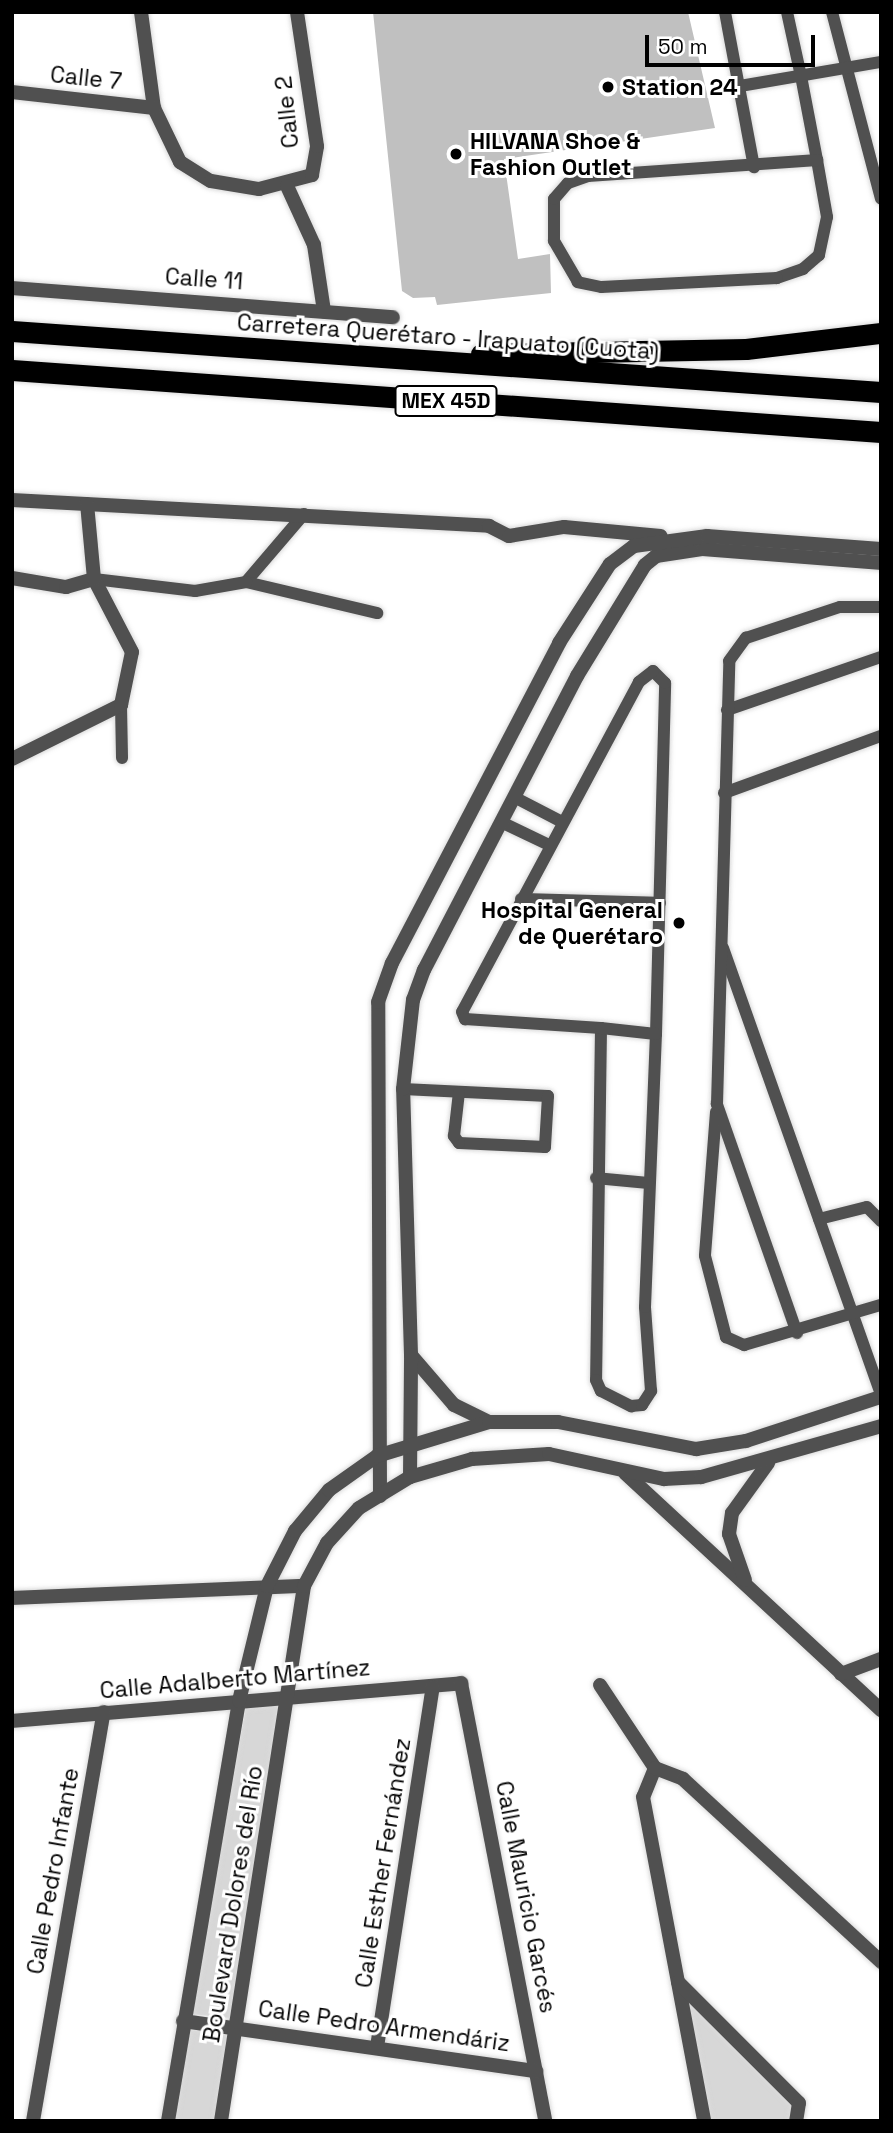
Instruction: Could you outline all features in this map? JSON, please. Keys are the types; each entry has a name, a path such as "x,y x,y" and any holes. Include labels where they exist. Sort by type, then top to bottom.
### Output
{"highway":[{"name":"Carretera Querétaro - Irapuato (Cuota)","path":"12,331 333,357 878,392"},
{"path":"333,357 747,349 881,333"},
{"name":"MEX 45D","path":"12,370 881,432"}],"street":[{"path":"141,12 154,108 180,162 211,181 287,187 314,244 324,311"},
{"name":"Calle 2","path":"287,187 312,175 317,146 297,12"},
{"name":"Calle 7","path":"12,92 154,108"},
{"name":"Calle 11","path":"12,288 393,317"},
{"path":"12,500 489,526 509,536 564,527 676,537 881,549"},
{"path":"12,760 121,705 132,652 94,579 88,504"},
{"path":"380,1496 377,1456 379,1002 392,963 553,655 610,564 634,546 676,537 703,549"},
{"path":"410,1477 411,1355 404,1089 413,1000 501,822 645,565 656,556 703,549 881,563"},
{"path":"12,578 66,587 94,579"},
{"path":"411,1355 453,1405 489,1422 558,1422 696,1449 746,1441 881,1395"},
{"name":"Boulevard Dolores del Río","path":"168,2121 239,1701 267,1586 312,1510 377,1456 409,1443 489,1422"},
{"path":"12,1598 304,1586 327,1543 380,1496 410,1477 472,1459 550,1454 623,1471 701,1477 768,1463 881,1426"},
{"path":"745,1581 729,1534 732,1513 768,1463"},
{"path":"623,1471 745,1581 881,1710"},
{"name":"Boulevard Dolores del Río","path":"221,2121 290,1696 304,1586"},
{"path":"841,1674 881,1659"},
{"name":"Calle Adalberto Martínez","path":"12,1721 461,1683"},
{"name":"Calle Mauricio Garcés","path":"461,1683 545,2121"},
{"path":"600,1685 655,1769 683,1779 881,1962"},
{"name":"Calle Esther Fernández","path":"377,2047 433,1687"},
{"name":"Calle Pedro Infante","path":"33,2121 104,1712"},
{"path":"655,1769 643,1797 704,2121"},
{"path":"678,1982 799,2103 796,2121"},
{"name":"Calle Pedro Armendáriz","path":"183,2021 536,2071"}],"lane":[{"path":"725,12 754,167"},
{"path":"787,12 817,160 826,237 803,269 777,278 601,287 578,282 565,269 551,217 554,199 568,183 817,160"},
{"path":"832,12 881,199"},
{"path":"740,86 881,62"},
{"path":"246,582 304,514"},
{"path":"94,579 195,591 246,582 377,613"},
{"path":"881,607 840,607 746,638 729,661 717,1104 705,1256 723,1330 732,1342 744,1345 797,1333 881,1305"},
{"path":"727,710 881,657"},
{"path":"601,1028 596,1178 596,1380 601,1391 631,1406 642,1405 651,1391 645,1307 648,1183 656,1034 660,903 661,676 646,672 548,845 463,1017 601,1028 656,1034"},
{"path":"121,705 122,758"},
{"path":"724,793 881,736"},
{"path":"514,797 562,822"},
{"path":"501,822 548,845"},
{"path":"521,899 660,903"},
{"path":"720,941 881,1395"},
{"path":"404,1089 551,1097 545,1147 459,1143 454,1136 459,1092"},
{"path":"717,1104 797,1333"},
{"path":"596,1178 648,1183"},
{"path":"819,1219 867,1208 881,1221"}],"shaded area":[{"path":"280,1704 230,2018 191,2014 246,1707"},
{"path":"678,1982 800,2106 795,2121 704,2121"},
{"path":"189,2030 228,2033 215,2121 175,2121"}],"building":[{"name":"HILVANA Shoe & Fashion Outlet","path":"373,12 688,12 715,128 504,159 518,259 550,254 551,293 437,305 435,297 413,298 402,291"}],"place":[{"name":"Station 24","path":"608,87"},
{"name":"HILVANA Shoe & Fashion Outlet","path":"456,154"},
{"name":"Hospital General de Querétaro","path":"679,923"}]}
